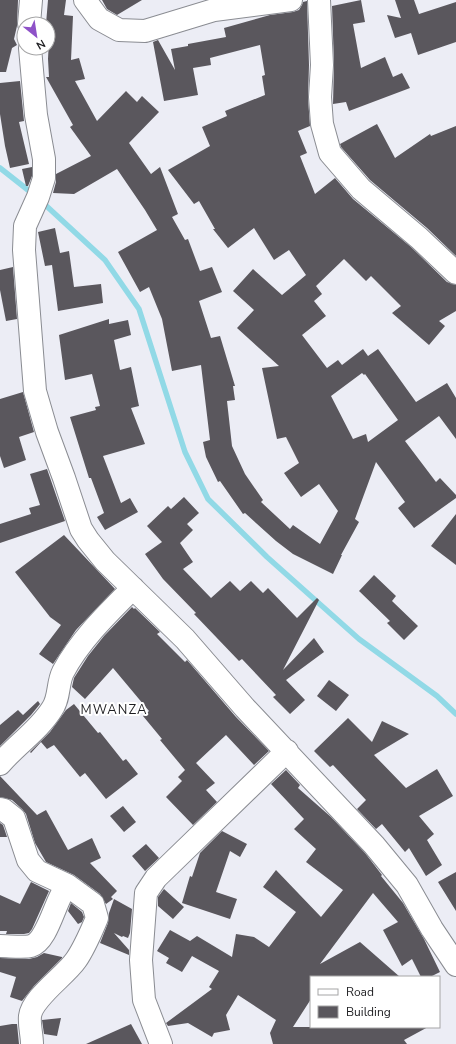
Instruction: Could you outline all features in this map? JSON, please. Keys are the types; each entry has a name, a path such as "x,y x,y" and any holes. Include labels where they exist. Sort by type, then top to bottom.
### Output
{"street":[{"path":"30,16 31,0"},
{"path":"85,0 99,19 119,30 145,31 214,10 291,0"},
{"path":"319,0 322,64 320,97 322,124 330,153 361,189 456,273"},
{"path":"31,56 36,115 44,159 44,178 38,197 25,226 24,250 35,391 47,432 81,529 105,561 185,639 245,708 374,845 407,885 432,929 456,964"},
{"path":"0,764 18,744 44,720 53,708 58,695 58,686 61,676 71,657 97,626 133,588"},
{"path":"161,1044 144,1000 141,960 146,893 156,878 287,751"},
{"path":"0,808 14,818 28,860 37,871 67,885 93,904 97,918 77,960 36,1000 30,1016 32,1044"},
{"path":"0,946 30,946 37,944 45,933 56,904 67,885"}],"building":[{"path":"0,0 18,0 14,39 16,46 12,48 6,72 0,72"},
{"path":"48,0 66,0 64,15 73,16 71,60 79,58 85,79 75,81 97,121 126,91 137,102 142,96 159,112 129,143 151,174 160,167 178,214 172,217 185,240 188,239 200,271 212,267 222,292 199,301 211,338 220,336 235,386 233,386 235,400 227,401 232,446 245,474 263,500 261,502 290,529 293,525 320,544 338,511 319,484 301,497 284,473 299,463 286,437 277,439 262,368 279,366 237,328 254,310 233,291 253,269 282,295 306,275 289,250 274,260 254,228 228,248 213,229 215,229 199,201 194,204 168,170 210,146 202,127 227,116 225,111 265,95 262,76 265,75 260,45 210,58 211,65 193,68 198,95 164,101 153,42 158,40 175,70 171,49 188,46 188,44 226,37 224,28 270,15 293,12 299,10 303,2 307,1 309,65 308,98 310,126 298,131 307,153 300,156 315,194 335,178 353,199 411,247 447,282 456,285 456,311 439,321 445,326 429,345 392,313 401,306 371,276 366,281 344,259 316,286 322,294 314,301 326,316 302,335 327,368 338,360 342,365 363,349 368,356 378,349 416,402 447,383 456,398 456,439 439,416 405,441 436,482 440,478 456,495 456,498 414,528 398,508 405,502 376,462 355,519 359,522 341,555 333,574 293,554 245,513 243,514 220,481 218,482 206,457 203,442 210,440 201,365 172,371 162,319 149,287 140,292 118,252 157,230 117,169 74,194 53,193 56,182 56,174 91,156 70,127 73,125 46,77 49,77 48,56 56,56 56,16 47,16","holes":["362,373 364,375 365,374 398,420 368,442 366,434 353,439 331,396"]},
{"path":"102,0 142,0 117,15 107,9"},
{"path":"361,0 365,22 353,24 361,68 385,57 393,77 402,73 410,88 349,111 346,102 333,104 334,64 332,6"},
{"path":"395,0 414,0 419,14 456,2 456,42 418,55 411,33 395,38 387,15 401,18"},
{"path":"20,81 24,121 19,122 29,164 10,168 0,114 0,83"},
{"path":"377,124 395,158 430,134 431,136 456,126 456,256 427,228 370,180 341,147 340,144"},
{"path":"32,167 32,176 28,186 26,186 22,169"},
{"path":"55,228 60,253 69,251 74,287 101,284 103,303 58,311 52,265 45,266 38,232"},
{"path":"13,267 17,319 6,321 0,290 0,270"},
{"path":"109,319 109,324 128,320 131,335 114,340 120,370 131,367 139,406 131,408 145,444 103,456 121,503 130,498 138,512 105,530 97,517 104,513 91,478 89,478 70,417 96,410 95,407 100,406 92,374 65,380 59,335"},
{"path":"23,392 34,432 19,437 26,460 4,468 0,456 0,399"},
{"path":"47,469 65,521 0,543 0,524 31,514 29,508 40,505 30,474"},
{"path":"184,497 199,513 187,524 193,530 180,543 193,562 183,569 211,598 230,581 240,591 251,581 263,593 268,588 297,618 317,598 319,600 283,670 314,638 324,652 286,680 305,700 290,714 273,697 276,695 242,659 239,661 194,614 196,613 163,579 145,554 162,542 147,526 168,506 171,509"},
{"path":"456,514 456,565 431,546"},
{"path":"64,535 115,589 76,630 53,664 39,654 61,625 50,617 15,572"},
{"path":"374,575 396,596 392,601 418,626 404,640 387,623 390,621 359,591"},
{"path":"132,607 134,609 135,608 160,632 157,634 185,662 187,660 236,717 269,751 254,765 226,735 196,763 215,783 206,790 217,802 193,825 166,797 182,781 178,777 185,770 160,740 162,739 143,716 149,711 113,668 85,699 72,687 74,678 88,656 104,636"},
{"path":"329,680 349,695 336,711 317,696"},
{"path":"38,701 40,704 31,715 0,746 0,725 18,710 23,715"},
{"path":"74,704 98,733 100,732 123,761 126,759 138,774 106,799 85,773 80,777 54,745 47,749 41,742 31,753 30,752 50,732 66,710"},
{"path":"348,718 372,742 382,721 409,734 374,755 406,788 437,769 453,796 419,816 434,834 427,840 442,865 426,876 409,848 405,852 382,824 376,829 357,809 366,800 333,765 330,767 314,751"},
{"path":"286,770 300,785 298,788 331,817 365,853 403,903 424,939 440,972 432,976 420,976 412,959 402,966 383,930 398,922 373,893 320,964 360,942 399,976 310,976 310,1001 293,1027 426,1028 404,1040 407,1044 273,1044 270,1033 276,1020 238,995 226,1015 230,1030 214,1033 212,1037 188,1023 168,1026 166,1023 212,989 209,987 219,971 192,956 182,972 166,963 169,958 157,951 170,930 190,941 197,936 232,957 236,934 254,937 269,947 296,912 263,887 276,870 321,917 343,890 306,862 316,849 294,829 304,819 271,784"},
{"path":"0,776 37,815 46,810 68,850 92,838 101,858 90,863 117,891 111,897 113,899 106,904 100,894 74,875 46,862 35,843 26,814 12,800 0,797"},
{"path":"123,806 136,822 124,832 110,816"},
{"path":"0,823 3,825 7,837 0,837"},
{"path":"222,831 247,844 240,857 230,851 216,892 237,899 230,919 182,903 190,876 192,877 200,853"},
{"path":"146,844 159,858 145,871 132,856"},
{"path":"456,872 456,911 438,882"},
{"path":"31,882 49,891 32,929 29,933 24,934 6,934 7,931 0,931 0,895 20,904"},
{"path":"164,889 184,907 173,919 158,906 158,897"},
{"path":"114,899 132,909 130,933 128,938 114,933 129,950 129,955 100,943 108,923 109,913"},
{"path":"71,903 82,912 84,917 82,922 78,924 68,911"},
{"path":"44,953 62,958 34,986 22,1001 10,997 16,977 0,972 0,958 29,959"},
{"path":"61,1018 57,1036 44,1034 42,1020"},
{"path":"17,1024 19,1044 0,1044 0,1026"},
{"path":"131,1024 142,1044 86,1044"}],"waterway":[{"path":"0,168 33,194"},
{"path":"41,201 105,260 139,309 185,452 208,499 267,557 359,639 437,696 456,714"}],"district":[{"name":"MWANZA","path":"114,710"}]}
